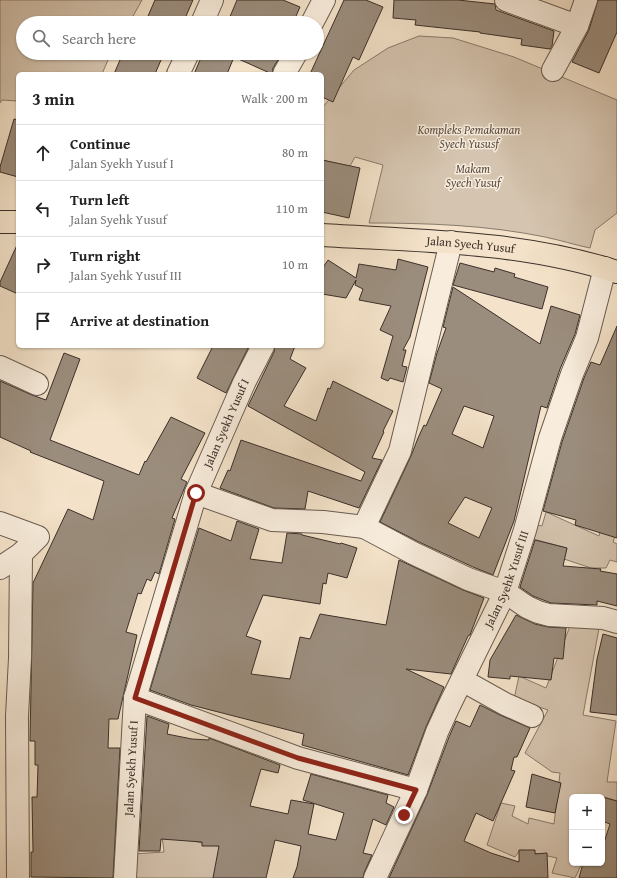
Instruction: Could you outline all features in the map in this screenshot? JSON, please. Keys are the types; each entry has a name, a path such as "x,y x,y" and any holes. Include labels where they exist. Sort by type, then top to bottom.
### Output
{"main road":[{"path":"0,222 16,222"},
{"name":"Jalan Syech Yusuf","path":"324,236 451,242 516,249 564,258 611,270"}],"street":[{"path":"205,16 212,0"},
{"path":"316,16 324,0"},
{"path":"506,0 577,26"},
{"path":"553,70 577,26 586,0"},
{"path":"179,72 185,60"},
{"path":"285,72 292,60"},
{"path":"364,527 400,451 451,242"},
{"name":"Jalan Syehk Yusuf III","path":"375,878 416,790 437,732 505,592 526,530 550,438 611,270"},
{"name":"Jalan Syekh Yusuf I","path":"125,878 135,698 196,493 244,383 262,348"},
{"path":"0,368 37,384"},
{"path":"196,493 272,520 323,522 364,527 413,553 468,579 505,592 527,607 545,614 603,618 617,622"},
{"path":"0,523 38,537 21,554 0,568"},
{"path":"18,878 9,720 20,658 21,554"},
{"path":"462,680 505,704 532,716"},
{"path":"135,698 298,758 416,790"}],"green space":[{"path":"0,0 142,0 133,16 16,16 16,60 108,60 103,72 16,72 16,101 2,100 0,103"},
{"name":"Kompleks Pemakaman Syech Yususf","path":"419,36 453,38 514,57 617,100 617,213 595,230 590,248 545,237 479,227 435,224 369,223 383,165 355,157 350,166 324,160 324,106 354,70 388,48"},
{"path":"606,508 617,530 613,542 617,544 617,562 610,560 606,568 591,568 564,559 567,548 529,538 533,524 542,526 546,512 599,536"},
{"path":"572,621 600,623 583,715 616,721 607,782 617,782 617,801 605,797 605,794 569,794 569,866 581,866 575,878 552,873 557,858 520,850 515,857 487,845 501,803 515,806 512,816 528,824 529,818 554,824 560,773 552,772 525,753 548,710 514,699 519,676 546,688"},
{"path":"162,836 223,847 213,878 130,878 133,854 164,852"}],"building":[{"path":"155,0 193,0 186,16 148,16"},
{"path":"237,0 283,0 300,7 296,16 230,16"},
{"path":"344,0 366,0 383,7 359,60 353,57 333,102 324,98 324,72 311,72 316,60 324,60 324,44"},
{"path":"394,0 458,0 495,4 496,10 554,31 552,46 550,49 521,45 522,39 480,32 415,25 416,20 393,18"},
{"path":"598,0 617,0 617,32 599,73 572,62 589,30"},
{"path":"120,60 161,60 156,72 115,72"},
{"path":"200,60 233,60 228,72 195,72"},
{"path":"241,60 278,60 272,72 268,72"},
{"path":"14,119 16,120 16,176 0,172 0,167"},
{"path":"324,160 360,168 349,218 324,212"},
{"path":"16,247 16,293 0,286 0,282"},
{"path":"398,259 428,267 410,337 403,350 406,350 402,366 407,367 403,382 390,378 388,381 381,378 393,336 380,330 391,306 359,300 363,289 355,285 356,280 346,298 324,294 324,266 328,260 356,278 359,264 396,270"},
{"path":"460,263 494,272 495,268 515,274 514,277 548,287 542,309 453,285"},
{"path":"453,287 540,344 551,306 580,315 575,334 560,369 547,408 541,406 514,521 493,575 419,542 380,522 442,389 429,383 437,353 446,328 443,327","holes":["464,406 494,416 483,448 452,434","465,497 492,508 479,538 448,523"]},
{"path":"617,326 617,538 575,525 576,520 543,511 562,442 584,378 591,362 600,365"},
{"path":"212,348 248,348 226,393 197,378"},
{"path":"275,348 294,348 290,359 306,368 284,406 316,421 328,388 330,389 333,381 393,411 372,458 382,460 359,508 308,491 305,509 274,508 220,488 228,470 230,471 241,440 361,481 365,472 248,406"},
{"path":"64,353 80,359 50,440 139,475 145,461 146,462 171,417 205,433 181,479 187,482 172,518 175,519 159,574 155,572 151,581 147,579 141,594 138,593 126,632 137,635 118,719 109,719 108,748 120,748 113,878 31,877 31,852 33,852 32,797 37,797 38,765 35,765 35,741 30,741 33,583 68,509 93,520 104,481 30,452 31,451 0,437 0,381 46,400"},
{"path":"237,521 259,529 250,559 282,563 287,533 302,534 357,548 347,578 328,573 326,584 323,583 320,604 263,595 246,636 261,641 251,674 290,679 300,637 310,639 320,614 386,625 399,560 463,590 484,598 470,635 468,636 451,674 406,669 444,687 426,727 408,775 302,745 304,734 191,705 150,690 199,528 231,541"},
{"path":"535,540 567,548 563,566 601,569 600,571 617,574 617,606 597,601 597,605 551,603 533,596 520,587"},
{"path":"516,615 535,624 548,627 566,628 563,659 554,658 551,680 510,676 510,679 488,677 490,660"},
{"path":"603,634 617,638 617,715 590,712 597,659"},
{"path":"480,705 530,728 517,757 514,757 511,770 515,771 493,821 476,813 464,841 491,853 519,862 519,850 535,850 535,854 547,853 548,878 389,878 427,795 456,721 470,727"},
{"path":"147,716 169,724 167,734 192,739 209,740 209,738 280,765 278,773 261,769 250,806 288,814 291,800 314,804 308,834 336,840 344,813 303,800 311,774 388,795 386,803 394,807 386,825 373,819 363,853 372,855 363,878 293,878 297,867 301,846 275,840 266,878 213,878 219,846 202,846 202,842 161,839 160,851 139,851"},
{"path":"532,774 561,783 555,813 526,807"},
{"path":"605,798 617,801 617,878 579,878 582,866 605,866 605,840 610,824 605,822"}],"route":[{"path":"196,493 135,698 298,758 416,790 404,815"}],"park label":[{"name":"Makam Syech Yusuf","path":"473,176"}]}
